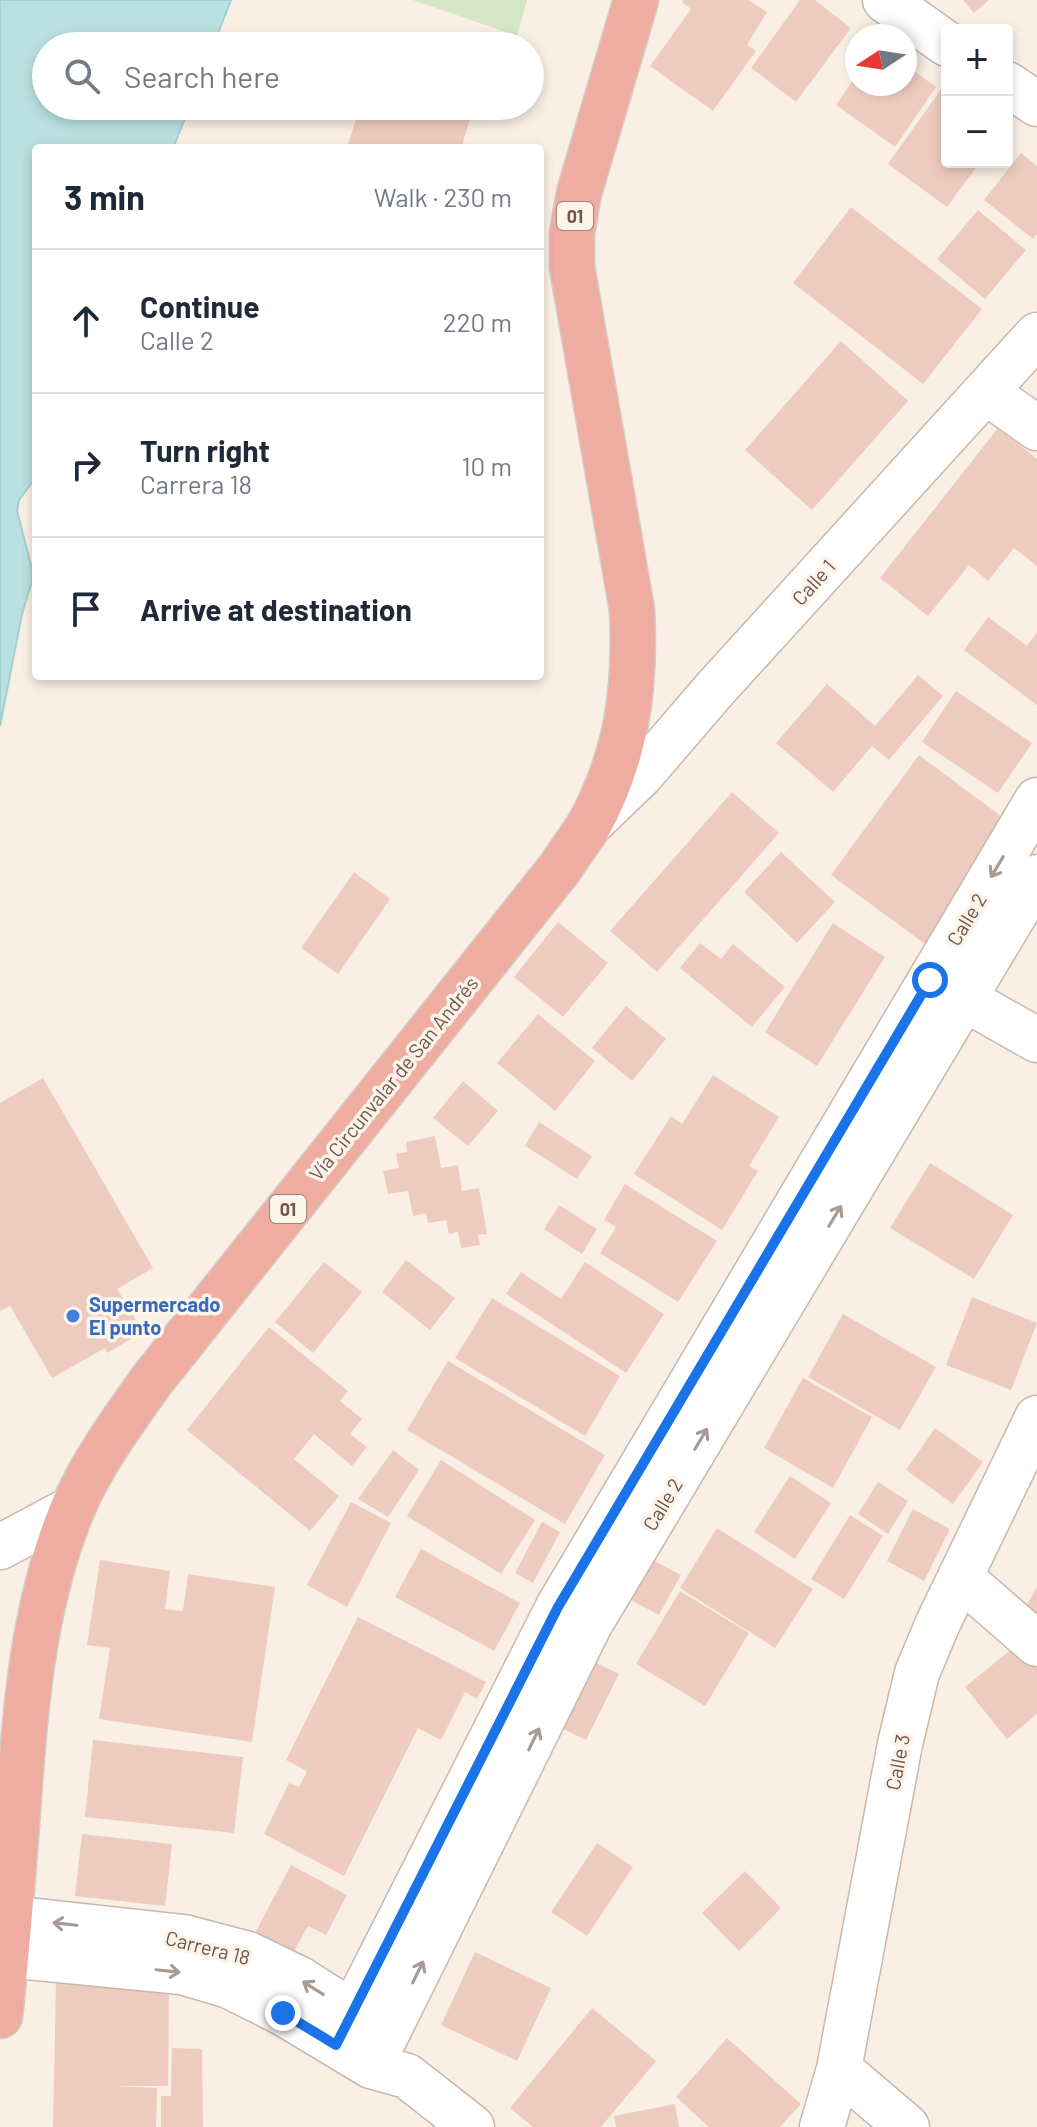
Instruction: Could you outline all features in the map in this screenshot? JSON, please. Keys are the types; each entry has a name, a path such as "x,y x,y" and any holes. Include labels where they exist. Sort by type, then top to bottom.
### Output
{"highway":[{"name":"Vía Circunvalar de San Andrés","path":"0,2016 25,1713 53,1564 73,1508 112,1435 152,1380 560,868 587,827 618,756 627,720 634,662 632,610 572,267 572,233 579,193 636,0"}],"street":[{"path":"885,0 941,40"},
{"path":"1013,88 1037,104"},
{"name":"Calle 1","path":"587,827 641,775 715,689 986,392 1030,356"},
{"path":"986,392 1037,428"},
{"name":"Calle 2","path":"371,2047 574,1615 948,990 1037,800"},
{"name":"Calle 2","path":"948,990 1037,877"},
{"path":"948,990 1037,1040"},
{"name":"Calle 3","path":"822,2127 839,2069 900,1744 917,1673 1037,1418"},
{"path":"0,1547 73,1508"},
{"path":"960,1577 1037,1644"},
{"name":"Carrera 18","path":"8,1936 182,1972 229,1986 283,2013 371,2047 472,2127"},
{"path":"839,2069 907,2127"}],"green space":[{"path":"413,0 527,0 518,32 505,32"}],"water":[{"path":"0,0 231,0 218,32 32,32 32,120 184,120 175,144 32,144 32,482 19,500 17,511 32,581 22,614 0,726"}],"building":[{"path":"683,0 748,0 767,12 747,45 756,51 713,111 650,66 691,9"},
{"path":"800,0 815,0 846,24 845,36 796,102 751,68"},
{"path":"963,0 989,0 974,13"},
{"path":"917,73 936,87 895,147 836,105 845,92 845,96 917,96"},
{"path":"941,89 941,168 976,168 947,207 888,164"},
{"path":"356,120 470,120 462,144 348,144"},
{"path":"1021,153 1037,166 1037,234 1033,239 984,200 1009,168 1013,168"},
{"path":"851,207 982,309 923,384 793,283"},
{"path":"978,210 1026,250 985,299 937,259"},
{"path":"841,341 908,401 812,510 745,450"},
{"path":"998,428 1037,459 1037,566 1014,548 988,581 969,565 928,616 880,578"},
{"path":"988,617 1027,646 1037,632 1037,705 964,650"},
{"path":"918,675 943,696 889,760 872,746 833,792 776,743 827,684 875,726"},
{"path":"956,691 1032,743 998,793 922,742"},
{"path":"919,755 1013,825 925,944 831,875"},
{"path":"732,792 779,833 657,972 610,931"},
{"path":"781,852 835,902 797,943 744,892"},
{"path":"354,872 390,899 338,974 301,948"},
{"path":"558,922 608,963 563,1017 514,977"},
{"path":"833,923 885,957 817,1066 765,1032"},
{"path":"700,943 721,959 733,944 785,987 752,1027 680,968"},
{"path":"626,1006 666,1039 632,1081 592,1048"},
{"path":"538,1014 595,1061 555,1111 497,1063"},
{"path":"713,1075 779,1117 749,1166 758,1171 722,1230 634,1174 671,1116 682,1124"},
{"path":"43,1078 153,1268 117,1289 143,1332 107,1353 105,1348 52,1378 10,1306 0,1311 0,1103"},
{"path":"463,1081 498,1111 468,1146 433,1118"},
{"path":"539,1122 592,1156 577,1179 525,1146"},
{"path":"435,1136 441,1168 458,1165 462,1191 479,1188 487,1234 478,1235 480,1245 461,1248 458,1232 449,1234 446,1220 428,1223 426,1213 413,1216 408,1191 388,1194 383,1171 399,1168 396,1154 407,1152 406,1142"},
{"path":"930,1163 1013,1215 974,1279 890,1228"},
{"path":"625,1184 717,1241 678,1302 600,1253 616,1227 604,1220"},
{"path":"559,1205 597,1229 582,1254 544,1229"},
{"path":"406,1260 455,1298 430,1330 382,1292"},
{"path":"324,1262 362,1292 313,1353 275,1322"},
{"path":"585,1262 664,1314 626,1373 506,1294 521,1272 561,1299"},
{"path":"972,1297 1037,1323 1011,1390 946,1365"},
{"path":"492,1298 620,1376 585,1436 455,1358"},
{"path":"843,1314 936,1367 900,1430 808,1377"},
{"path":"269,1327 348,1391 340,1401 362,1419 350,1434 367,1447 352,1466 314,1434 294,1459 339,1496 310,1531 187,1430"},
{"path":"448,1361 605,1455 565,1524 407,1430"},
{"path":"803,1378 872,1417 833,1488 764,1448"},
{"path":"935,1428 983,1462 953,1504 906,1470"},
{"path":"393,1450 419,1470 388,1517 358,1499"},
{"path":"441,1460 535,1520 501,1574 407,1516"},
{"path":"790,1476 831,1503 795,1559 754,1532"},
{"path":"878,1482 908,1501 888,1534 858,1514"},
{"path":"351,1502 391,1523 347,1607 307,1585"},
{"path":"913,1509 950,1529 924,1581 887,1561"},
{"path":"850,1515 883,1536 844,1599 811,1579"},
{"path":"542,1522 560,1532 533,1583 515,1573"},
{"path":"717,1528 813,1589 775,1648 680,1588"},
{"path":"421,1549 520,1603 494,1651 395,1597"},
{"path":"651,1559 681,1575 659,1615 629,1599"},
{"path":"100,1560 170,1571 165,1609 183,1611 188,1574 275,1587 252,1742 99,1719 110,1648 87,1645"},
{"path":"1037,1587 1037,1624 1021,1615"},
{"path":"680,1591 749,1633 705,1706 636,1664"},
{"path":"358,1617 486,1682 477,1699 465,1692 441,1740 418,1728 344,1876 264,1834 289,1783 299,1787 307,1771 286,1760"},
{"path":"1018,1644 1037,1668 1037,1714 1007,1739 965,1687"},
{"path":"594,1662 619,1674 586,1740 561,1728"},
{"path":"93,1740 243,1757 234,1833 85,1817"},
{"path":"82,1834 172,1844 165,1906 75,1896"},
{"path":"597,1843 633,1867 587,1936 551,1912"},
{"path":"291,1865 347,1895 326,1935 308,1926 292,1955 254,1935"},
{"path":"745,1871 781,1908 739,1951 702,1913"},
{"path":"475,1952 551,1988 517,2061 441,2025"},
{"path":"56,1982 169,1984 168,2086 114,2086 157,2088 156,2127 53,2127"},
{"path":"592,2008 656,2061 601,2127 533,2127 510,2108"},
{"path":"727,2038 801,2104 780,2127 709,2127 676,2097"},
{"path":"172,2048 202,2049 203,2127 161,2127 161,2096 171,2096"},
{"path":"675,2104 679,2127 616,2127 614,2116"}],"place":[{"name":"Supermercado El punto","path":"73,1316"}],"route":[{"path":"283,2013 336,2045 558,1607 930,980"}]}
